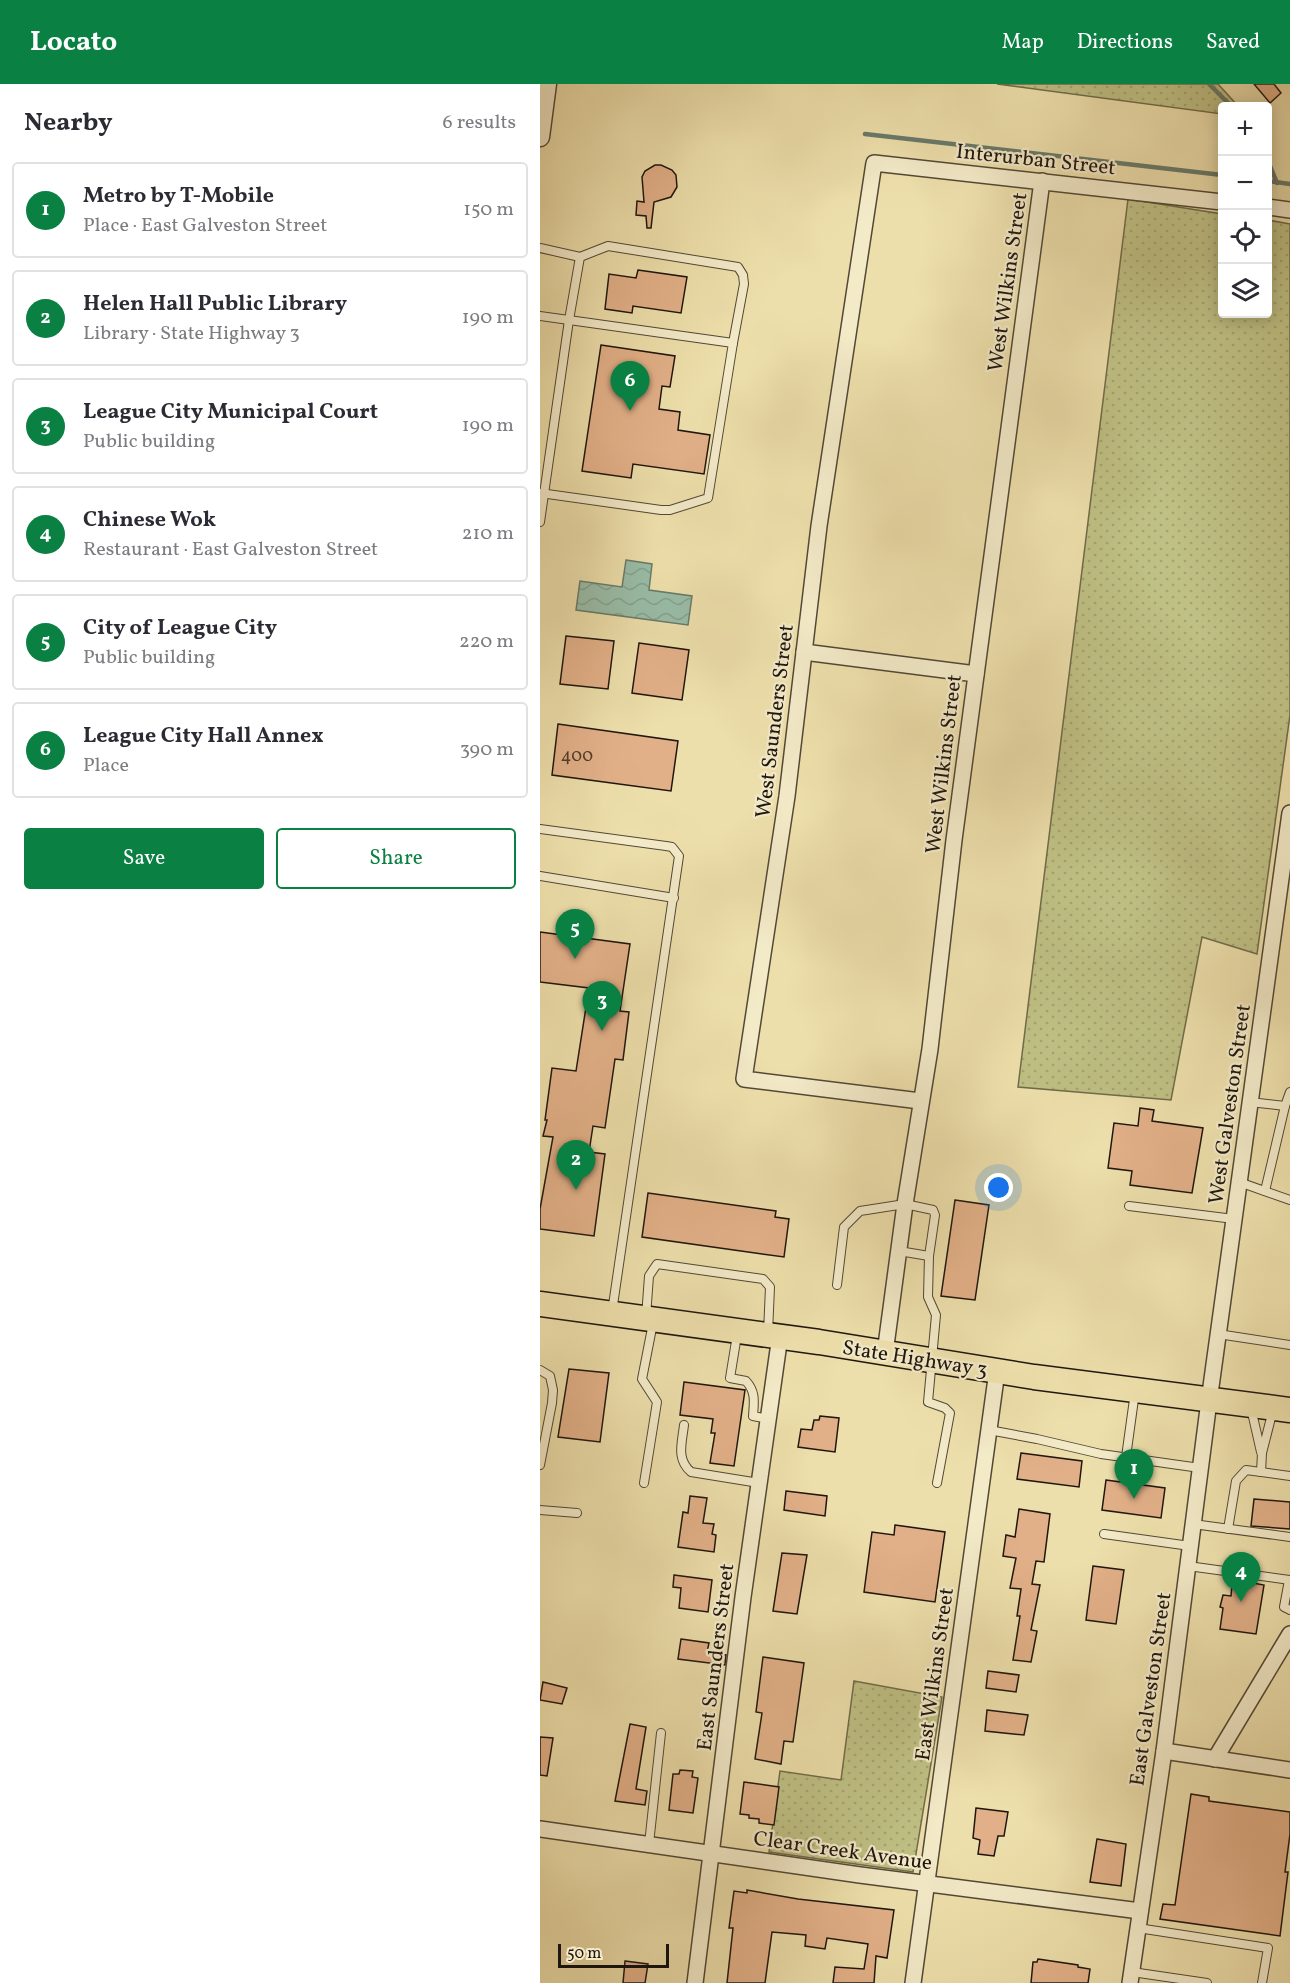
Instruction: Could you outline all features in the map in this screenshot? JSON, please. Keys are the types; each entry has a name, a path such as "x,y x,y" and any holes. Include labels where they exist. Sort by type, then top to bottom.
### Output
{"main road":[{"name":"State Highway 3","path":"540,1304 774,1336 1135,1391 1271,1408"}],"street":[{"path":"540,130 547,84"},
{"name":"Interurban Street","path":"869,192 874,163 1218,202"},
{"name":"West Wilkins Street","path":"885,1353 920,1101 930,1049 976,674 1042,181"},
{"name":"West Saunders Street","path":"869,192 819,526 787,796 744,1078 920,1101"},
{"path":"1272,208 1290,210"},
{"path":"804,652 976,674"},
{"name":"West Galveston Street","path":"1209,1401 1290,813"},
{"name":"East Saunders Street","path":"695,1983 768,1419 774,1336"},
{"name":"East Wilkins Street","path":"913,1983 997,1371"},
{"name":"East Galveston Street","path":"1131,1977 1164,1751 1209,1401"},
{"path":"1215,1759 1290,1634"},
{"path":"1164,1751 1290,1770"},
{"name":"Clear Creek Avenue","path":"540,1829 1140,1911"}],"lane":[{"path":"540,248 580,257 608,246 738,267 743,275 744,284 708,498 670,510 661,510 542,493"},
{"path":"540,522 542,493 580,257"},
{"path":"540,316 734,343"},
{"path":"540,829 672,847 680,861 612,1313"},
{"path":"540,876 674,898"},
{"path":"1265,1191 1290,1092"},
{"path":"1250,1101 1285,1106"},
{"path":"1239,1182 1290,1200"},
{"path":"837,1285 844,1227 860,1211 905,1204 933,1210 935,1215 929,1256 928,1297 936,1315 928,1402 945,1408 950,1413 937,1483"},
{"path":"1129,1206 1234,1219"},
{"path":"899,1251 929,1256"},
{"path":"644,1483 657,1402 642,1379 650,1318 650,1276 657,1264 763,1279 770,1287 774,1336"},
{"path":"738,1331 730,1378 746,1381 752,1387 753,1416 768,1419"},
{"path":"1218,1334 1290,1345"},
{"path":"540,1370 550,1376 553,1390 540,1465"},
{"path":"1126,1457 1135,1391"},
{"path":"1262,1453 1271,1408"},
{"path":"1261,1472 1262,1453 1271,1408"},
{"path":"684,1425 680,1458 691,1472 759,1483"},
{"path":"989,1430 1037,1438 1101,1454 1200,1468"},
{"path":"1228,1529 1236,1481 1246,1470 1290,1476"},
{"path":"540,1510 577,1514"},
{"path":"1193,1524 1290,1537"},
{"path":"1104,1534 1190,1546"},
{"path":"1188,1566 1290,1580 1284,1607 1290,1610"},
{"path":"650,1844 661,1733"},
{"path":"1138,1928 1268,1948 1262,1983"},
{"path":"1131,1977 1207,1983"}],"green space":[{"path":"997,84 1218,84 1234,102 1218,102 1218,113"},
{"path":"1128,199 1218,213 1218,318 1272,318 1272,221 1290,224 1290,715 1257,954 1202,937 1171,1100 1018,1087"},
{"path":"854,1681 942,1697 913,1872 769,1852 780,1771 841,1780"}],"water":[{"path":"626,560 652,564 649,590 692,596 688,625 576,610 580,581 622,587"}],"building":[{"path":"1254,84 1274,84 1281,93 1269,102"},
{"path":"655,165 672,170 676,175 677,187 671,197 654,202 651,228 647,228 646,216 636,215 637,201 644,202 642,177 645,171"},
{"path":"638,270 687,277 681,313 633,306 632,313 605,309 609,274 636,278"},
{"path":"601,345 675,356 670,387 662,386 659,409 680,412 678,430 710,435 704,474 633,464 631,478 582,471"},
{"path":"566,636 614,641 608,689 560,684"},
{"path":"639,643 689,650 682,700 632,693"},
{"path":"558,724 678,741 671,791 552,775"},
{"path":"540,932 630,944 620,1011 629,1012 623,1060 615,1059 605,1128 593,1126 589,1152 605,1154 594,1236 540,1229 540,1209 553,1137 543,1136 547,1120 545,1120 552,1068 576,1071 589,988 540,982"},
{"path":"1140,1108 1154,1110 1152,1121 1203,1128 1192,1193 1130,1185 1132,1171 1108,1168 1114,1123 1138,1126"},
{"path":"648,1193 776,1211 775,1217 789,1219 784,1257 642,1237"},
{"path":"955,1200 989,1205 975,1300 941,1296"},
{"path":"569,1369 609,1373 600,1442 558,1437"},
{"path":"684,1382 745,1390 734,1466 710,1463 715,1433 711,1433 713,1419 680,1415"},
{"path":"820,1416 839,1418 835,1452 798,1447 801,1429 812,1430 814,1420 819,1420"},
{"path":"1021,1453 1082,1461 1079,1487 1017,1479"},
{"path":"1106,1480 1165,1488 1161,1518 1102,1510"},
{"path":"786,1491 827,1496 825,1516 784,1510"},
{"path":"690,1496 707,1498 703,1523 714,1524 712,1534 716,1535 714,1552 678,1547 683,1512 688,1513"},
{"path":"1254,1499 1290,1502 1290,1529 1251,1526"},
{"path":"1019,1509 1050,1514 1044,1562 1036,1561 1032,1584 1040,1585 1031,1630 1037,1631 1031,1662 1013,1660 1020,1616 1017,1616 1021,1589 1010,1588 1016,1558 1003,1556 1006,1535 1015,1537"},
{"path":"895,1525 945,1532 935,1602 864,1592 872,1532 894,1535"},
{"path":"782,1553 807,1555 797,1614 773,1611"},
{"path":"1093,1566 1124,1570 1116,1624 1086,1620"},
{"path":"674,1575 712,1580 708,1612 679,1608 681,1588 673,1587"},
{"path":"1242,1581 1264,1585 1256,1634 1220,1629 1223,1608 1220,1607 1223,1595 1231,1596 1232,1585 1241,1586"},
{"path":"681,1639 709,1643 707,1652 726,1655 725,1665 678,1659"},
{"path":"763,1657 804,1663 793,1742 784,1741 781,1764 755,1759 762,1713 756,1712"},
{"path":"988,1671 1019,1675 1016,1692 986,1688"},
{"path":"543,1682 567,1688 562,1704 540,1700"},
{"path":"987,1710 1028,1715 1024,1735 985,1731"},
{"path":"630,1724 646,1727 636,1789 647,1791 645,1805 615,1801"},
{"path":"540,1737 553,1738 547,1776 540,1775"},
{"path":"680,1770 693,1771 692,1777 698,1778 693,1813 669,1810 673,1774 679,1774"},
{"path":"744,1782 779,1787 774,1825 759,1823 759,1819 740,1814"},
{"path":"1191,1794 1209,1797 1209,1801 1290,1812 1290,1834 1285,1872 1288,1872 1280,1936 1160,1919 1163,1904 1175,1905"},
{"path":"976,1808 1008,1812 1004,1836 998,1836 994,1856 978,1854 980,1840 973,1838"},
{"path":"1097,1839 1126,1844 1121,1886 1090,1882"},
{"path":"747,1890 798,1899 894,1910 887,1958 876,1956 874,1983 833,1983 835,1967 864,1969 868,1944 827,1938 825,1949 805,1946 806,1935 772,1932 765,1983 727,1983 733,1928 729,1928 734,1891 747,1893"},
{"path":"1038,1959 1090,1969 1088,1983 1031,1983 1033,1962 1037,1962"},
{"path":"625,1961 648,1964 645,1983 623,1983"}],"waterway":[{"path":"1209,84 1227,102"},
{"path":"865,134 1218,175"},
{"path":"1272,171 1277,183"},
{"path":"1272,182 1290,184"}],"place":[{"name":"League City Hall Annex","path":"630,411"},
{"name":"City of League City","path":"575,959"},
{"name":"League City Municipal Court","path":"602,1031"},
{"name":"Helen Hall Public Library","path":"576,1190"},
{"name":"Metro by T-Mobile","path":"1134,1499"},
{"name":"Chinese Wok","path":"1241,1602"}]}
